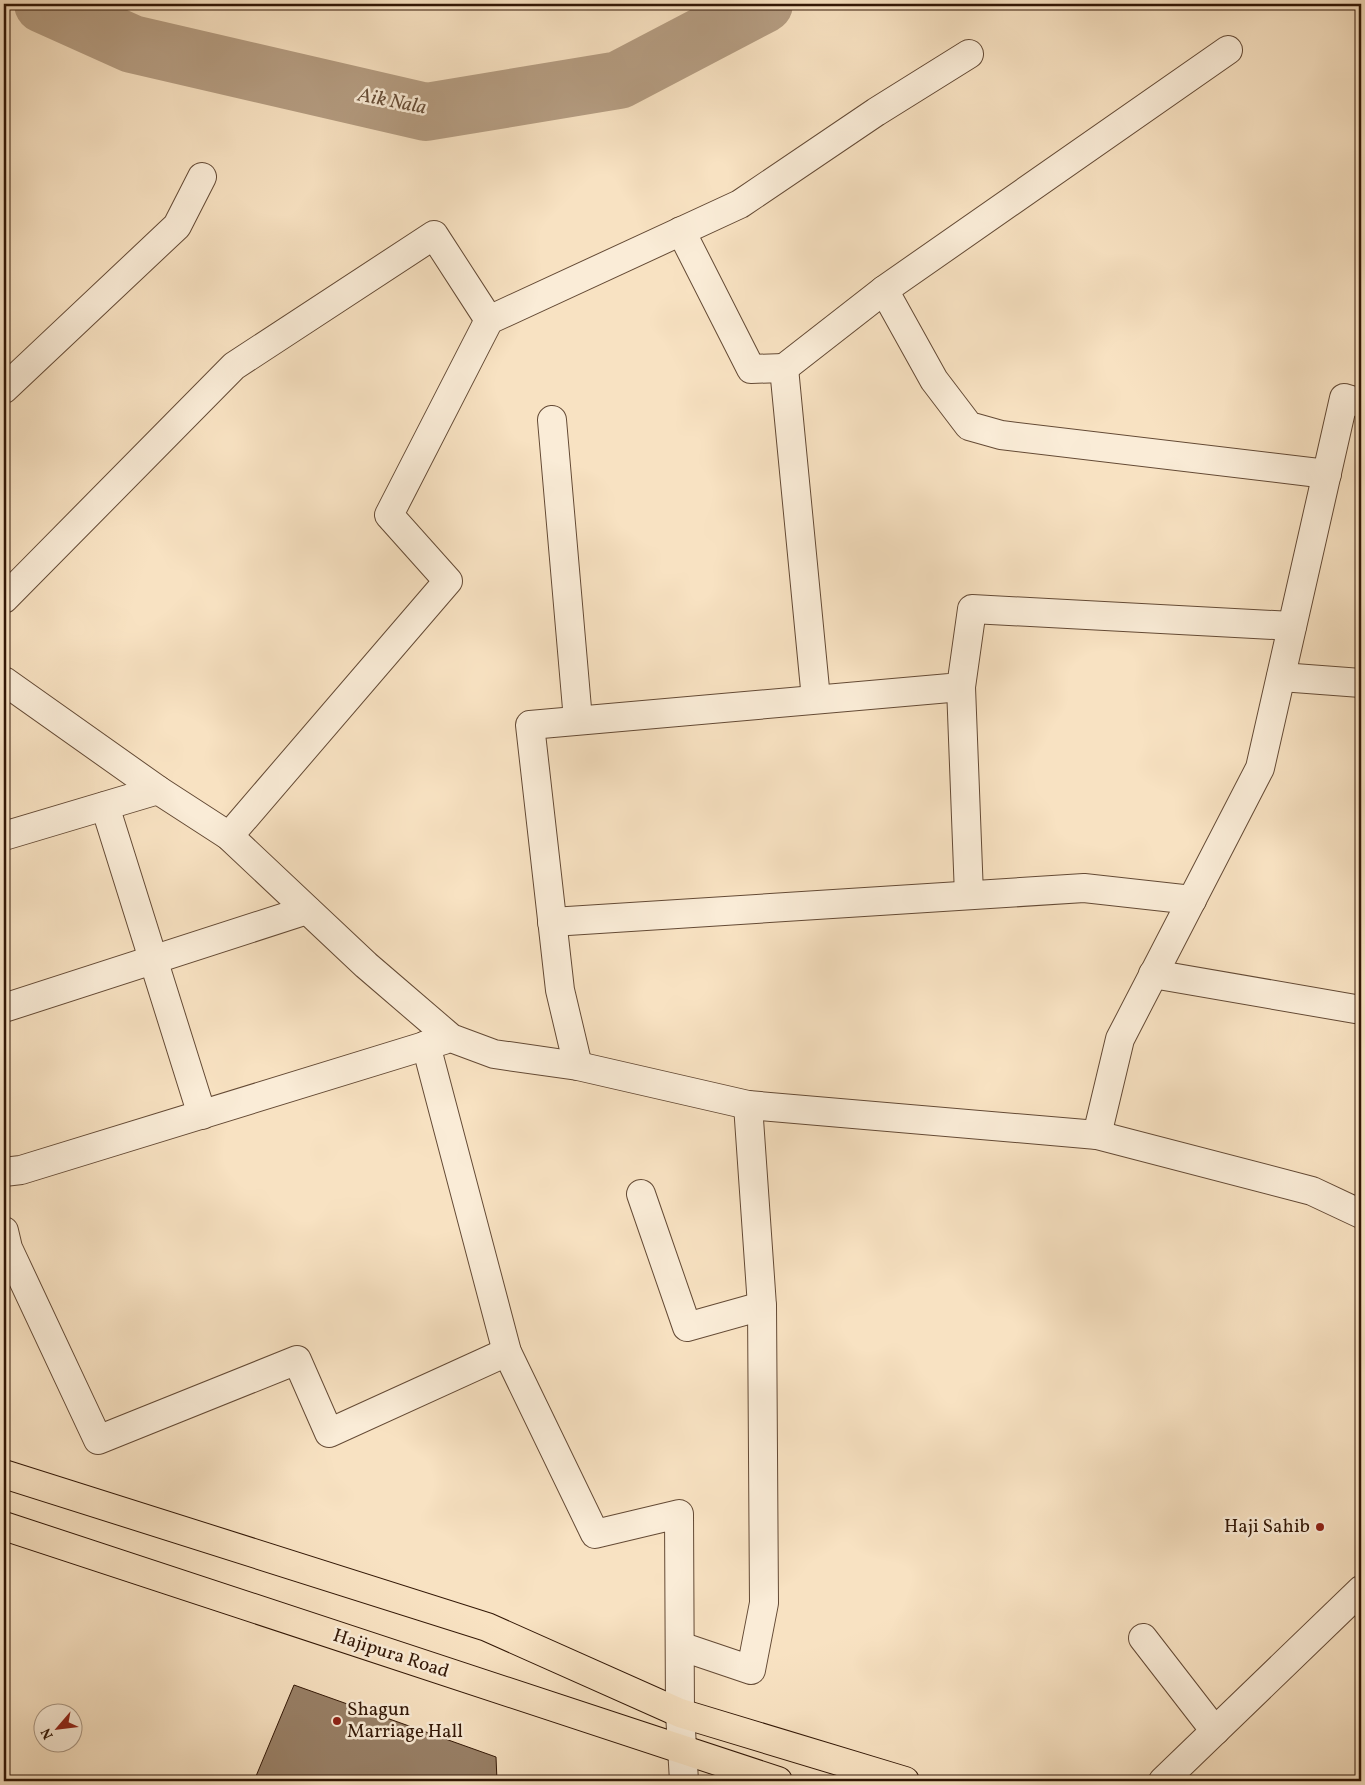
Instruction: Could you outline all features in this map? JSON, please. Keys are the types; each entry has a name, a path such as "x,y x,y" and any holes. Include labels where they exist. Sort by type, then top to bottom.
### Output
{"main road":[{"path":"4,1474 487,1627 680,1713 905,1781"},
{"name":"Hajipura Road","path":"4,1526 778,1781"}],"street":[{"path":"682,231 751,370 784,368 884,290 1228,50"},
{"path":"229,836 448,580 389,515 488,320 740,204 876,112 968,54"},
{"path":"4,389 177,226 202,177"},
{"path":"4,599 234,366 434,236 488,320"},
{"path":"884,290 934,380 969,426 1001,435 1327,474"},
{"path":"784,368 816,699"},
{"path":"1098,1136 1120,1039 1260,768 1327,474 1352,401"},
{"path":"552,420 578,720"},
{"path":"969,895 961,686 972,609 1292,626"},
{"path":"1281,677 1361,682"},
{"path":"4,681 158,790 229,836 366,965 439,1042 507,1352 595,1534 679,1514 680,1713 684,1781"},
{"path":"578,1066 560,990 530,725 961,686"},
{"path":"4,836 158,790"},
{"path":"105,806 202,1115"},
{"path":"552,922 1084,888 1192,900"},
{"path":"4,1008 307,910"},
{"path":"1153,974 1361,1010"},
{"path":"4,1172 21,1170 439,1042 494,1054 578,1066 748,1105 1098,1136 1312,1191 1361,1214"},
{"path":"680,1646 751,1670 764,1603 762,1306 748,1105"},
{"path":"641,1194 687,1327 762,1306"},
{"path":"4,1231 8,1248 98,1440 297,1360 329,1433 507,1352"},
{"path":"1163,1781 1361,1590"},
{"path":"1143,1638 1215,1731"}],"building":[{"name":"Shagun Marriage Hall","path":"294,1685 496,1757 497,1781 254,1781"}],"waterway":[{"name":"Aik Nala","path":"43,4 132,44 426,112 619,80 764,4"}],"place":[{"name":"Haji Sahib","path":"1320,1527"},
{"name":"Shagun Marriage Hall","path":"337,1721"}]}
